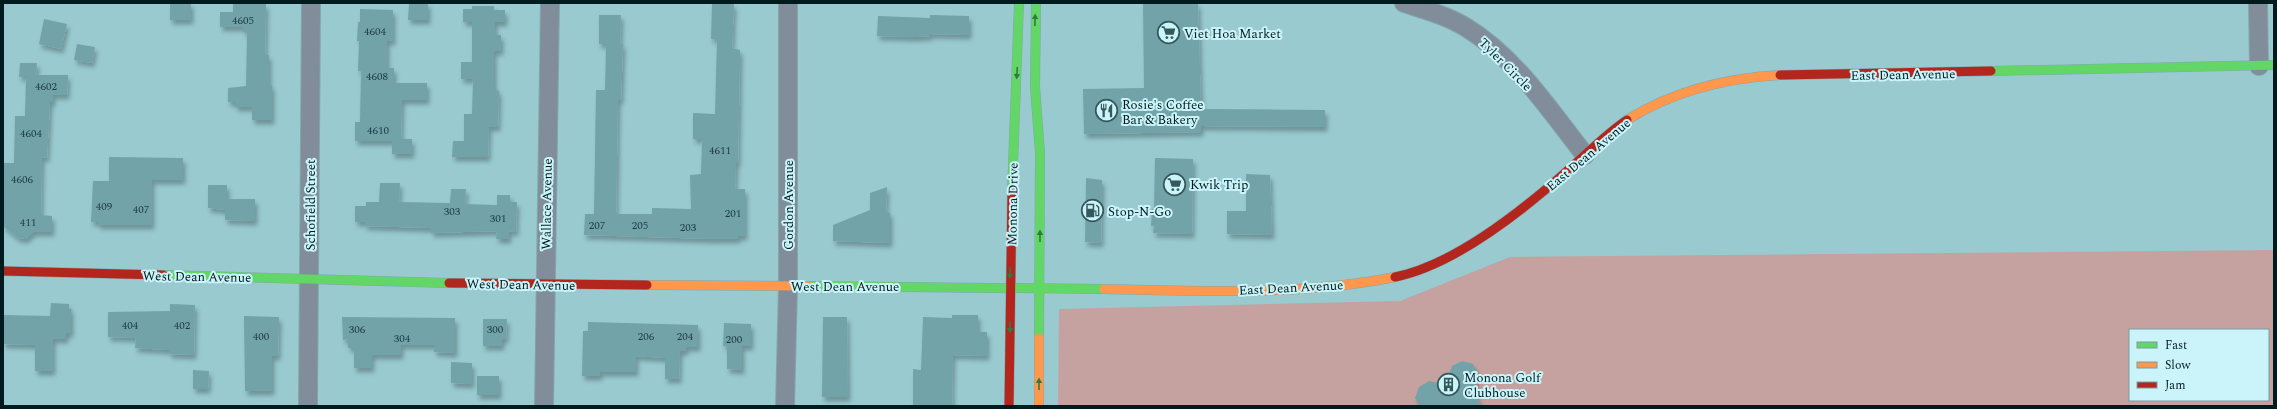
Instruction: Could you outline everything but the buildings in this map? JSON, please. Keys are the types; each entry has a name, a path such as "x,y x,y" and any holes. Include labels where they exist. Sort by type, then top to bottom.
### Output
{"street":[{"name":"Schofield Street","path":"308,406 311,3"},
{"name":"Wallace Avenue","path":"544,406 544,284 550,3"},
{"name":"Gordon Avenue","path":"785,406 788,286 788,3"},
{"name":"Monona Drive","path":"1009,406 1010,288 1019,3"},
{"name":"Monona Drive","path":"1036,3 1035,87 1040,153 1039,406"},
{"name":"Tyler Circle","path":"1404,3 1438,13 1478,35 1513,67 1585,155"},
{"path":"2258,3 2266,66"},
{"name":"East Dean Avenue","path":"1039,289 1204,292 1308,288 1387,279 1429,266 1482,237 1547,189 1620,125 1636,114 1673,96 1693,89 1746,78 1779,75 2266,66"},
{"name":"West Dean Avenue","path":"3,272 544,284 1039,289"}],"shaded area":[{"path":"2274,250 2274,406 1058,406 1059,309 1400,301 1510,257"}],"traffic: fast":[{"path":"1012,192 1019,3"},
{"path":"1036,3 1035,87 1040,153 1039,338"},
{"path":"1991,71 2274,65"},
{"path":"163,275 449,283"},
{"path":"808,286 1104,289"}],"traffic: slow":[{"path":"1627,120 1663,101 1700,88 1740,79 1780,75"},
{"path":"1104,289 1213,291 1286,290 1359,283 1395,277"},
{"path":"647,285 808,286"},
{"path":"1039,338 1039,406"}],"traffic: jam":[{"path":"1780,75 1991,71"},
{"path":"1395,277 1418,271 1441,261 1464,249 1487,234 1530,203 1604,138 1627,120"},
{"path":"1009,406 1012,192"},
{"path":"3,271 163,275"},
{"path":"449,283 647,285"}],"place":[{"name":"Viet Hoa Market","path":"1169,33"},
{"name":"Rosie's Coffee Bar & Bakery","path":"1106,111"},
{"name":"Kwik Trip","path":"1174,184"},
{"name":"Stop-N-Go","path":"1093,211"},
{"name":"Monona Golf Clubhouse","path":"1449,384"}]}
